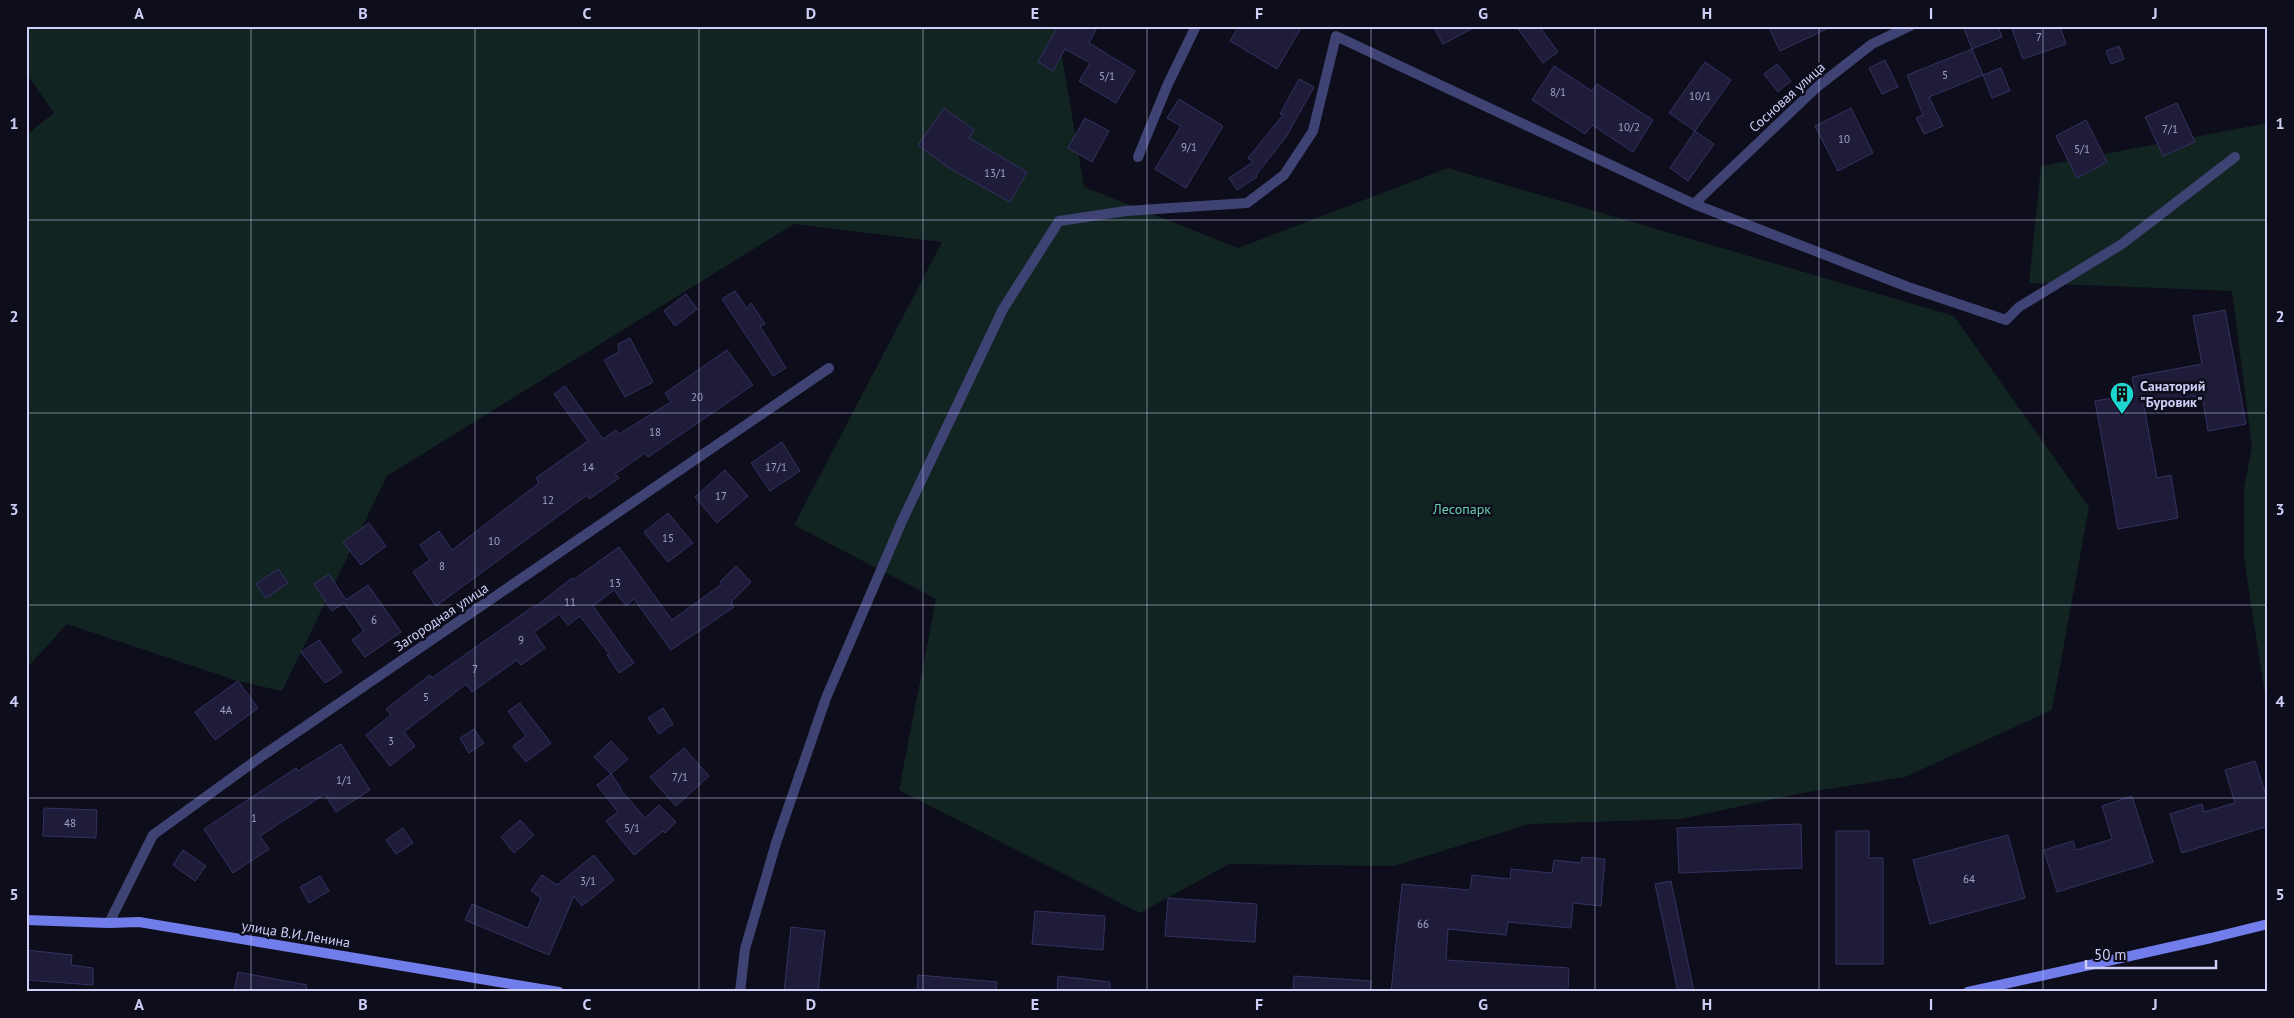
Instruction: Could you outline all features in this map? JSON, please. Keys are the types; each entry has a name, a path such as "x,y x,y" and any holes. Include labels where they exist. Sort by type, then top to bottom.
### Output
{"main road":[{"name":"улица В.И.Ленина","path":"26,920 109,923 139,922 559,992"},
{"path":"1968,992 2268,924"}],"street":[{"path":"1138,157 1167,86 1196,26"},
{"path":"740,992 744,949 776,843 826,698 902,521 1003,309 1059,221 1126,211 1247,203 1284,174 1313,131 1340,26"},
{"name":"Сосновая улица","path":"1694,204 1817,87 1872,44 1910,26"},
{"path":"1336,36 1694,204 1908,287 2006,320 2020,307 2122,244 2235,157"},
{"name":"Загородная улица","path":"109,923 153,835 270,750 829,368"}],"green space":[{"name":"Лесопарк","path":"26,26 1057,26 1084,187 1238,248 1448,168 1954,316 2089,507 2052,710 1905,777 1802,793 1681,819 1529,824 1394,866 1229,864 1140,913 899,790 936,599 794,525 942,242 794,224 387,476 282,691 238,681 67,624 26,669 26,135 54,113 26,73"},
{"path":"2268,123 2268,694 2265,695 2244,558 2244,488 2252,447 2232,291 2029,283 2041,166"}],"building":[{"path":"1058,26 1098,26 1089,43 1135,71 1116,103 1079,81 1090,63 1065,49 1053,71 1038,62"},
{"path":"1239,26 1302,26 1277,69 1230,41"},
{"path":"1433,26 1477,26 1443,44"},
{"path":"1516,26 1539,26 1558,52 1543,63"},
{"path":"1768,26 1833,26 1780,51"},
{"path":"1963,26 1998,26 2002,37 1972,49"},
{"path":"2022,26 2060,26 2066,44 2023,59 2012,30"},
{"path":"2119,46 2124,59 2111,64 2106,51"},
{"path":"1972,49 1983,75 1929,97 1943,126 1924,134 1916,118 1923,115 1907,75"},
{"path":"1885,60 1898,87 1882,94 1869,68"},
{"path":"1705,62 1731,80 1695,131 1669,113"},
{"path":"1777,64 1791,81 1778,92 1764,74"},
{"path":"1554,66 1592,91 1597,84 1653,120 1633,152 1592,125 1585,134 1532,100"},
{"path":"2001,68 2010,91 1992,98 1983,75"},
{"path":"1299,79 1314,87 1286,137 1256,175 1257,177 1237,190 1229,178 1253,162 1248,158 1283,115 1280,114"},
{"path":"1179,99 1223,126 1186,188 1155,169 1181,126 1167,118"},
{"path":"2177,103 2195,142 2163,156 2145,117"},
{"path":"944,108 974,130 969,138 1027,172 1010,202 949,168 918,145"},
{"path":"1851,108 1873,153 1838,171 1815,126"},
{"path":"1085,118 1109,131 1092,162 1068,148"},
{"path":"2086,120 2107,162 2077,178 2056,136"},
{"path":"1695,131 1714,144 1688,181 1670,168"},
{"path":"735,291 747,309 751,303 765,324 760,326 786,368 773,376 722,299"},
{"path":"686,294 697,309 675,326 664,311"},
{"name":"Санаторий \"Буровик\"","path":"2225,310 2246,424 2208,431 2202,395 2144,406 2157,478 2171,475 2178,518 2118,529 2095,401 2135,394 2132,377 2202,364 2193,316"},
{"path":"630,338 653,382 625,397 604,360 619,352 618,344"},
{"path":"727,350 753,385 648,457 645,453 615,474 619,478 589,499 587,495 436,606 413,572 430,560 420,545 439,531 452,550 539,483 536,478 588,441 554,394 565,386 603,439 616,430 619,434 671,402 665,393"},
{"path":"782,442 800,471 770,491 751,463"},
{"path":"725,470 748,496 717,523 695,497"},
{"path":"668,513 693,543 668,562 644,532"},
{"path":"369,523 386,546 361,565 343,542"},
{"path":"619,547 672,620 722,584 720,582 736,566 751,582 731,602 734,607 671,650 634,599 626,606 614,590 593,606 634,663 619,673 607,655 609,654 580,616 568,625 559,614 534,632 545,648 521,665 517,660 472,692 466,684 404,732 415,746 390,766 366,735 391,715 386,709 430,675 432,678 535,607 572,578 573,580"},
{"path":"278,569 288,583 266,598 256,584"},
{"path":"329,574 346,600 368,585 401,632 365,657 352,640 364,631 344,603 332,611 314,584"},
{"path":"319,640 342,672 325,683 301,652"},
{"path":"238,681 258,708 215,740 195,712"},
{"path":"520,703 551,743 526,762 513,746 526,736 508,711"},
{"path":"663,708 673,724 659,734 648,718"},
{"path":"474,729 484,743 469,753 460,738"},
{"path":"611,741 628,759 611,774 594,757"},
{"path":"341,744 370,790 336,812 325,794 260,836 269,849 233,873 204,829 296,768 298,771"},
{"path":"684,748 709,776 676,806 650,777"},
{"path":"2255,761 2268,801 2268,826 2182,853 2170,814 2202,804 2204,812 2235,803 2225,770"},
{"path":"611,774 620,789 645,818 659,805 676,822 665,833 663,831 634,855 606,821 618,812 597,785"},
{"path":"2132,796 2153,862 2057,892 2044,850 2073,841 2076,850 2112,839 2102,806"},
{"path":"44,808 97,810 96,838 43,836"},
{"path":"520,820 534,835 514,853 501,837"},
{"path":"1801,824 1802,868 1679,873 1677,828"},
{"path":"403,828 413,843 396,854 386,840"},
{"path":"1836,831 1869,831 1869,858 1883,858 1883,964 1836,964"},
{"path":"2008,835 2025,898 1930,924 1913,860"},
{"path":"183,850 206,866 195,881 173,865"},
{"path":"594,855 614,880 582,906 574,896 549,955 465,920 472,904 528,928 541,898 531,891 542,875 557,885"},
{"path":"1582,857 1605,859 1601,906 1573,903 1571,928 1508,922 1506,935 1448,929 1446,960 1569,968 1568,992 1391,992 1402,884 1470,890 1472,875 1510,879 1511,869 1552,873 1554,860 1581,863"},
{"path":"320,876 329,891 309,903 300,887"},
{"path":"1671,881 1694,992 1678,992 1655,884"},
{"path":"1168,898 1257,904 1255,942 1165,936"},
{"path":"1035,911 1105,916 1103,950 1032,944"},
{"path":"791,927 825,931 818,992 784,992"},
{"path":"26,950 72,955 71,965 93,968 93,985 26,980"},
{"path":"238,972 307,985 306,992 234,992"},
{"path":"918,975 997,982 996,992 917,992"},
{"path":"1058,976 1110,982 1110,992 1057,992"},
{"path":"1294,976 1371,981 1370,992 1293,992"}],"place":[{"name":"Санаторий \"Буровик\"","path":"2122,415"}]}
